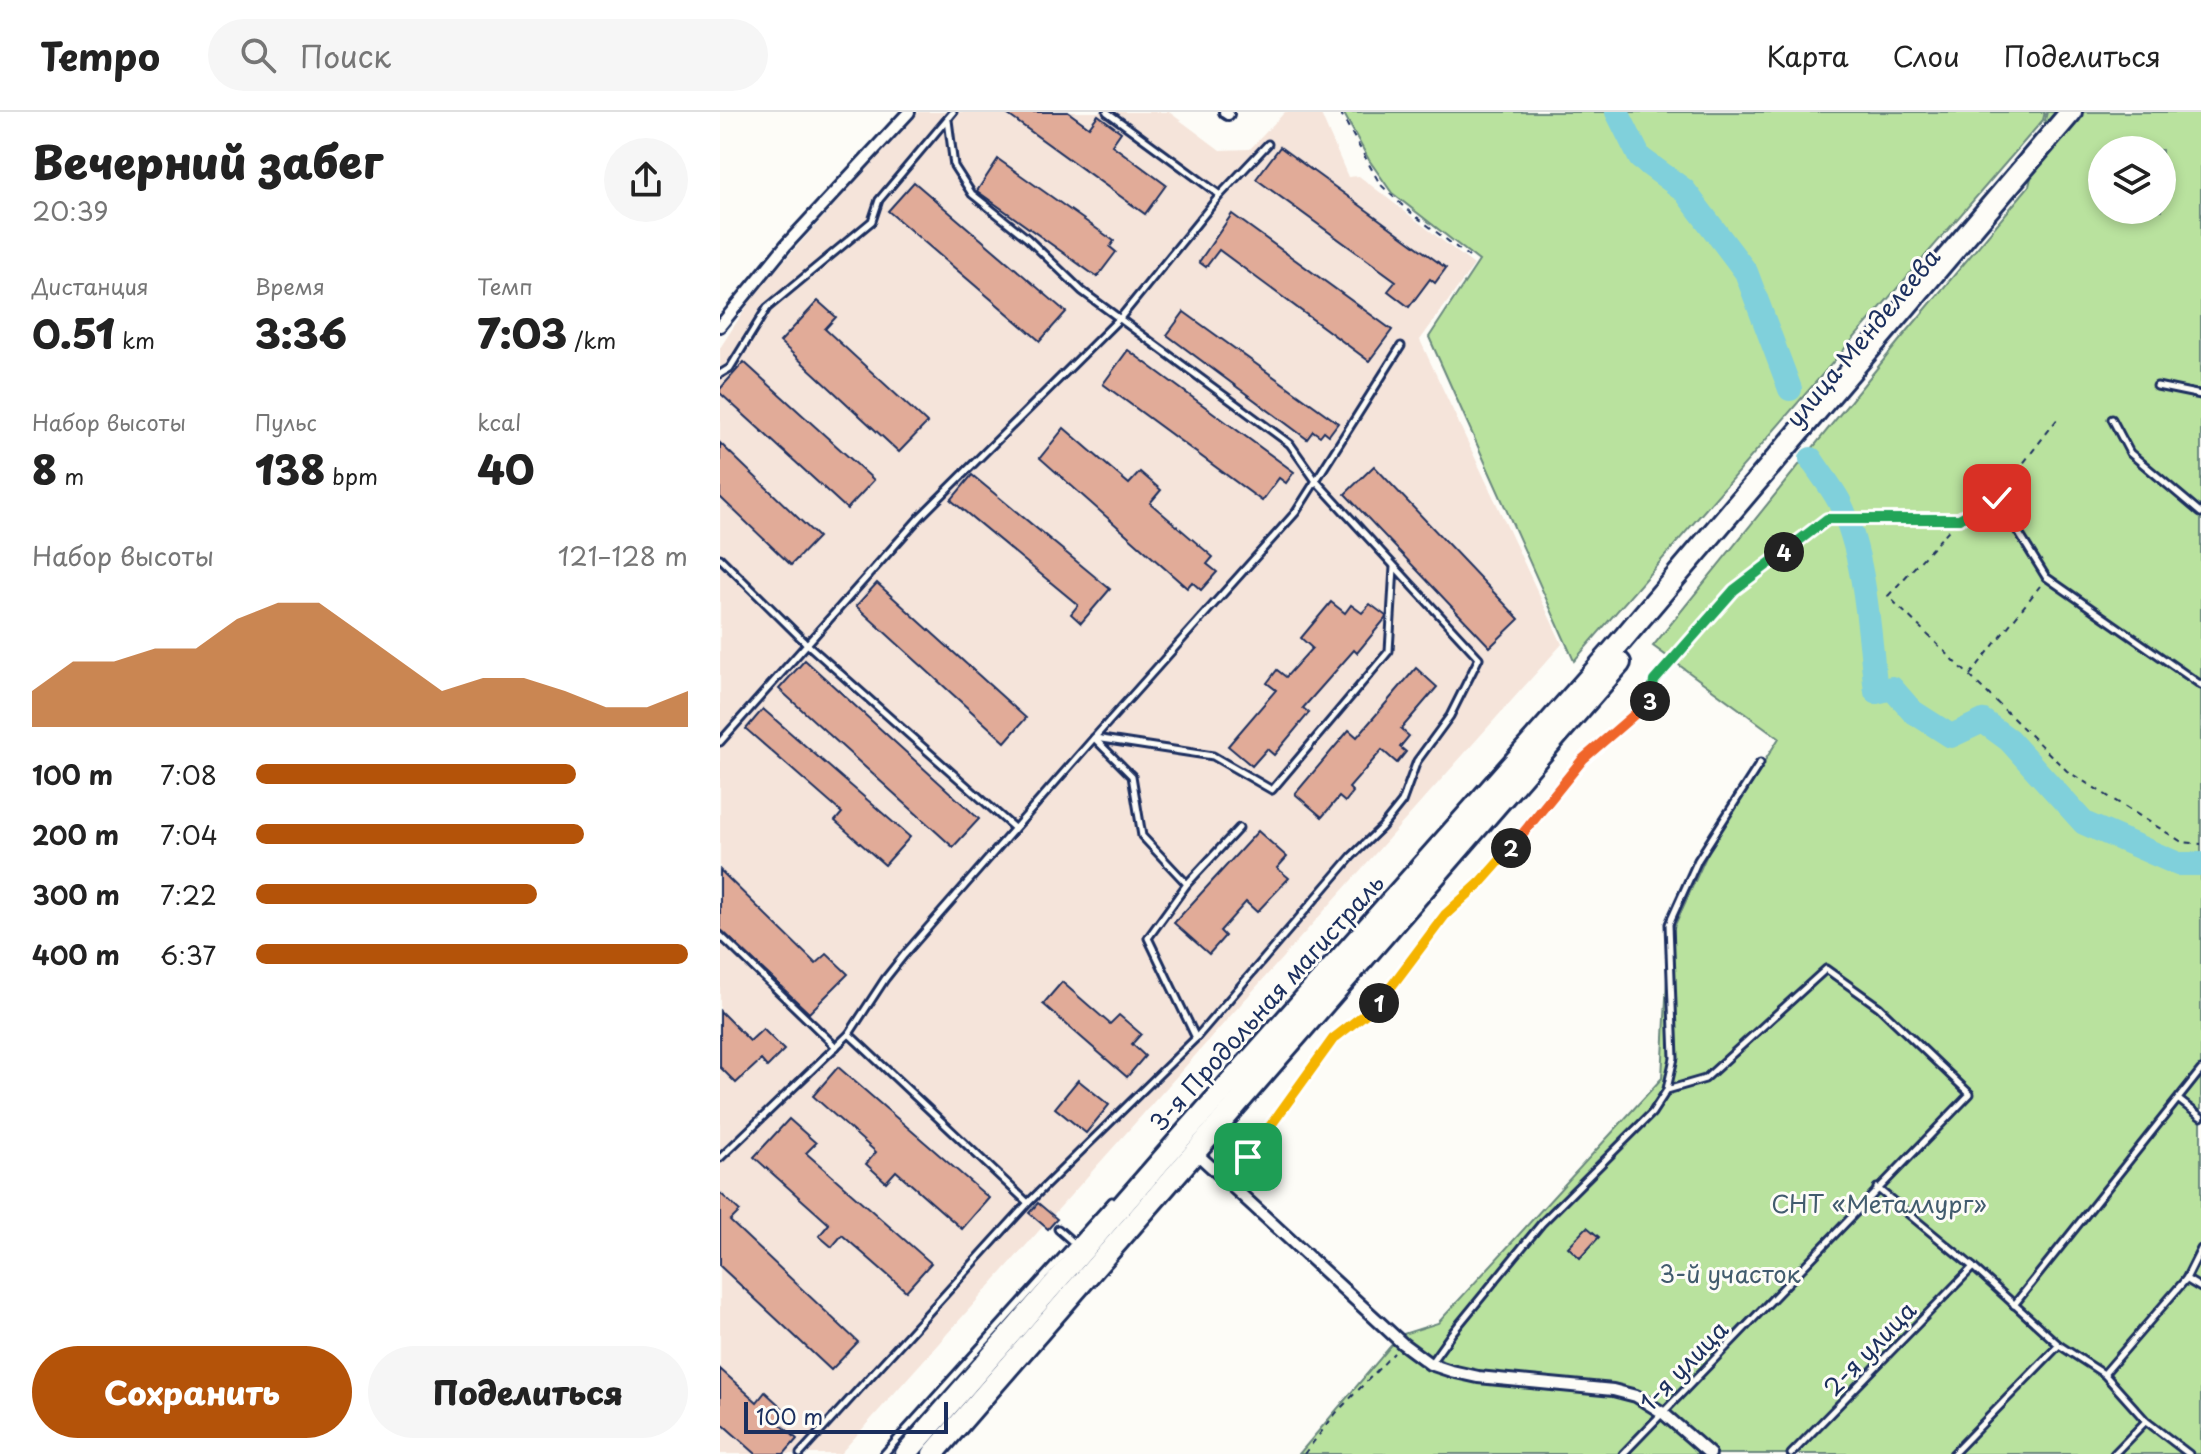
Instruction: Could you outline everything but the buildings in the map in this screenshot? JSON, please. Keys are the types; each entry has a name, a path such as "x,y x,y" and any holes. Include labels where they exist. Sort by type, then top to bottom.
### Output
{"highway":[{"name":"улица Менделеева","path":"1673,591 2071,112"},
{"name":"улица Менделеева","path":"1673,591 2087,112"},
{"name":"3-я Продольная магистраль","path":"933,1454 1673,591"},
{"name":"3-я Продольная магистраль","path":"906,1454 1172,1148 1673,591"}],"street":[{"path":"720,326 786,245 909,112"},
{"path":"1195,1152 1403,1344 1430,1364 1478,1377 1613,1390 1636,1396 1663,1413 1710,1454"}],"lane":[{"path":"720,374 730,368 767,308 872,221 879,200 953,112"},
{"path":"1107,112 1220,195"},
{"path":"800,1454 1028,1203 1196,1038 1352,856 1382,827 1402,802 1417,761 1450,716 1479,658 1316,481 1290,444 1082,291 1027,238 972,194 954,166 948,120"},
{"path":"720,742 920,517 1121,317 1220,195 1268,144"},
{"path":"720,1158 849,1034 894,967 1286,523 1401,346"},
{"path":"2157,386 2201,395"},
{"path":"2112,419 2130,453 2201,513"},
{"path":"1997,498 2046,577 2201,685"},
{"path":"720,558 807,644 1014,828"},
{"path":"1094,738 1213,756 1272,790 1389,651 1394,566"},
{"path":"1094,738 1132,776 1142,836 1187,884"},
{"path":"1430,1364 1542,1223 1652,1113 1667,1090 1674,1058 1669,924 1698,860 1760,763"},
{"path":"1196,1038 1148,938 1187,884 1239,828"},
{"path":"720,935 836,1047"},
{"name":"1-я улица","path":"1623,1454 1970,1094 1879,1007 1826,969 1705,1079 1667,1090"},
{"path":"849,1034 1028,1203"},
{"path":"2014,1305 2201,1070"},
{"path":"2179,1100 2201,1117"},
{"path":"1877,1188 1973,1267 2059,1345 2104,1374 2146,1421 2189,1454"},
{"path":"884,1454 1112,1201"},
{"path":"1058,1229 1074,1243"},
{"path":"2104,1374 2186,1279 2201,1249"},
{"name":"2-я улица","path":"1791,1454 1973,1267"},
{"path":"2186,1279 2201,1288"},
{"path":"1953,1454 2059,1345"},
{"path":"2114,1454 2146,1421"}],"path":[{"path":"1340,112 1380,184 1405,208 1469,257"},
{"path":"2059,417 1997,498 1959,519 1888,596 2067,771 2182,842 2201,844"},
{"path":"1227,1184 1333,1039 1375,1009 1445,915 1481,882 1522,836 1583,759 1649,703 1654,681 1734,590 1827,519 1959,519"},
{"path":"1969,676 2046,577"},
{"path":"1304,1454 1337,1412 1403,1344"}],"shaded area":[{"path":"918,112 1169,112 1220,150 1250,149 1285,112 1320,112 1348,177 1359,176 1474,265 1420,340 1562,644 840,1454 720,1454 720,348 756,292"}],"green space":[{"path":"1343,112 2045,112 2043,120 1574,661 1429,337 1479,261 1392,193 1369,160"},
{"path":"2047,112 2201,112 2201,1454 1299,1454 1400,1335 1438,1323 1662,1078 1669,938 1710,848 1779,738 1653,646 1899,341 2029,186"}],"waterway":[{"path":"1617,112 1640,158 1684,190 1746,272 1790,389"},
{"path":"1811,459 1839,501 1855,546 1865,595 1876,692 1892,688 1912,711 1951,736 1983,721 2009,740 2084,823 2178,864 2201,864"}],"route":[{"path":"1248,1157 1333,1039 1375,1009 1445,915 1481,882 1583,759 1649,703 1654,681 1734,590 1827,519 1959,519 1997,498"}],"park label":[{"name":"СНТ «Металлург»","path":"1879,1203"},
{"name":"3-й участок","path":"1730,1273"}]}
